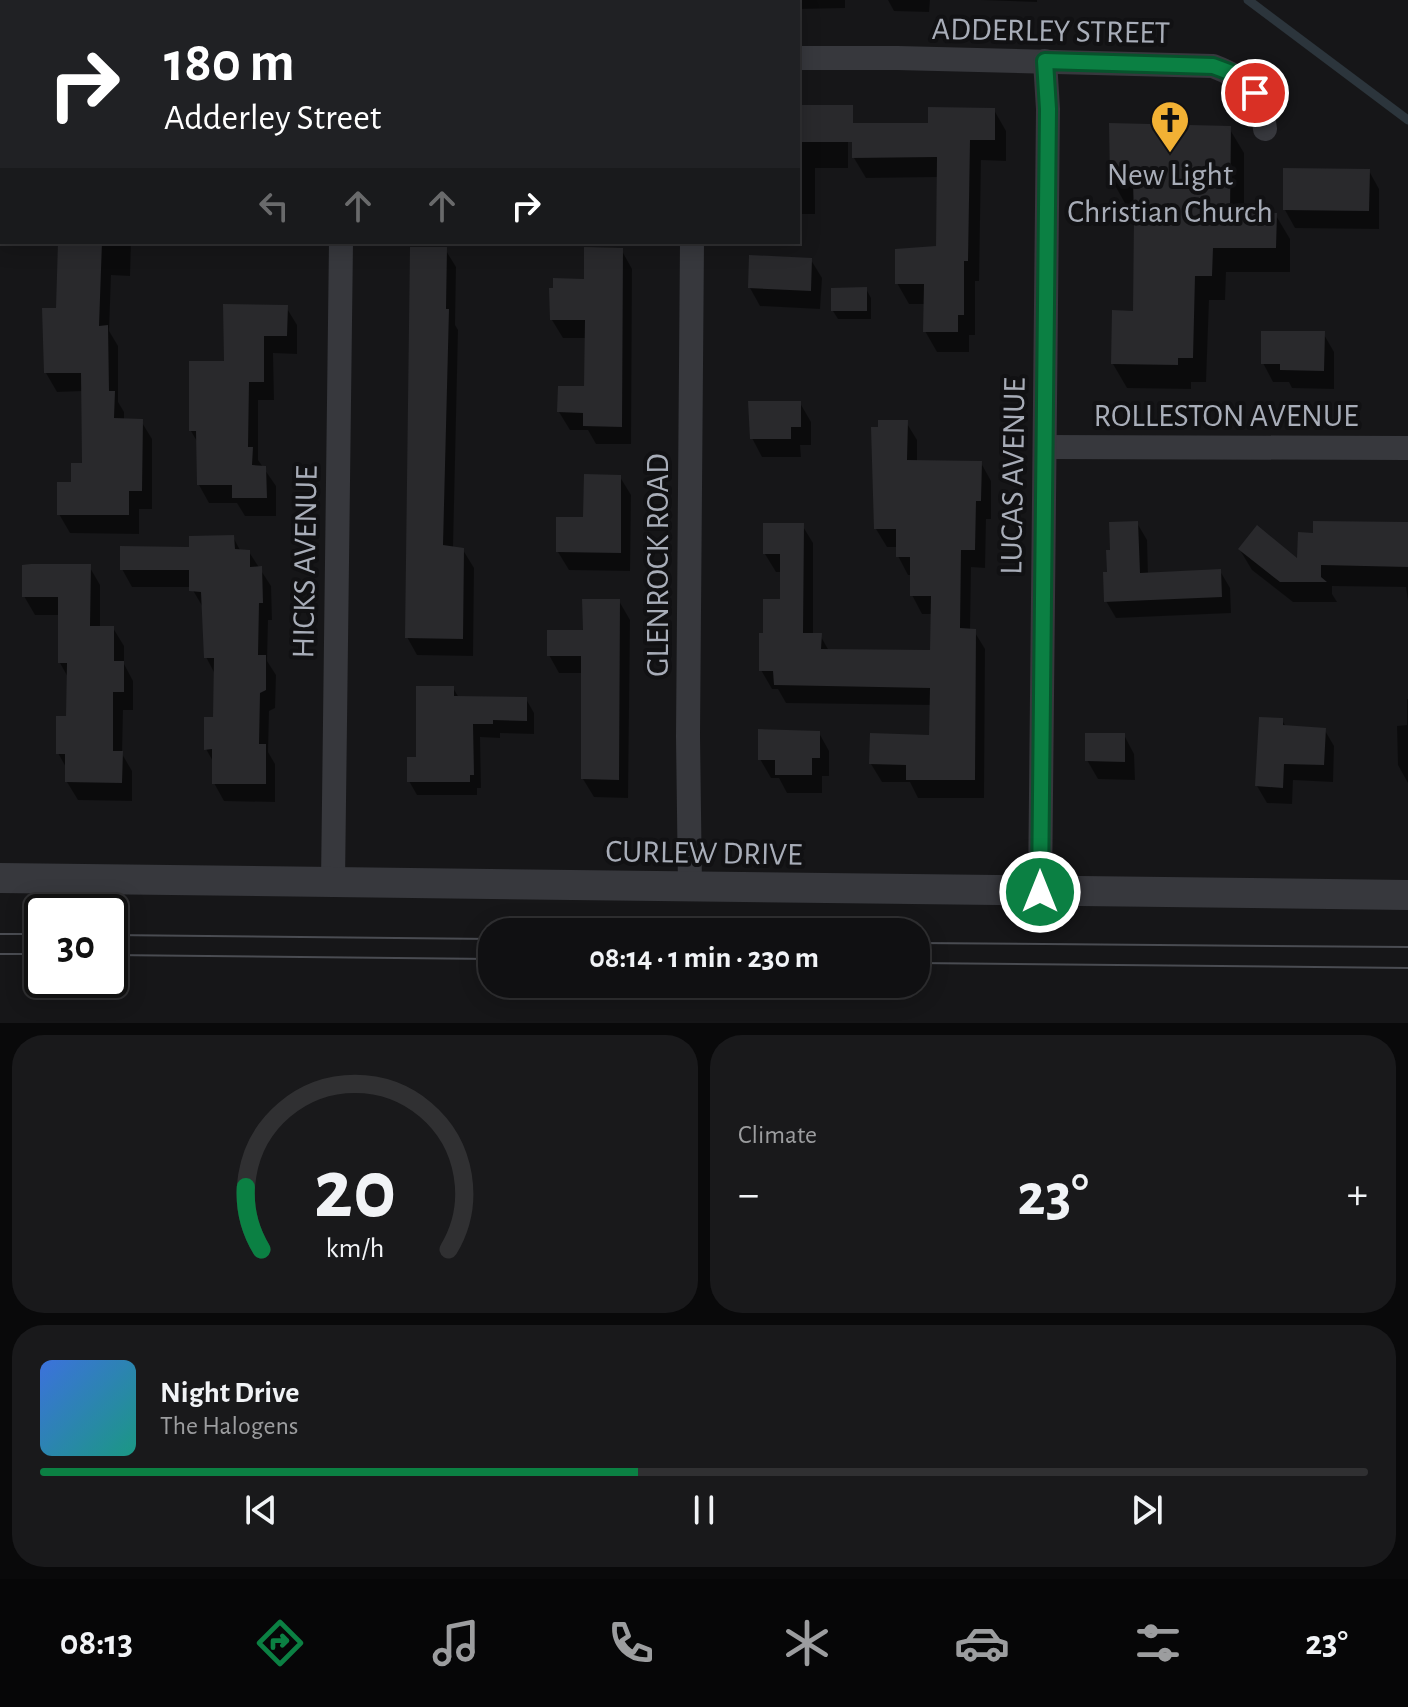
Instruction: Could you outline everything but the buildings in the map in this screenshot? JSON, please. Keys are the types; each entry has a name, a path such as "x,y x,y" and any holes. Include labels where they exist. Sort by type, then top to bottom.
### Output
{"street":[{"name":"ADDERLEY STREET","path":"800,58 1213,66 1237,75 1255,93 1263,112 1265,129"},
{"name":"LUCAS AVENUE","path":"1040,892 1048,109 1045,61"},
{"name":"HICKS AVENUE","path":"333,882 341,244"},
{"name":"GLENROCK ROAD","path":"690,888 688,736 692,244"},
{"name":"ROLLESTON AVENUE","path":"1045,447 1408,448"},
{"name":"CURLEW DRIVE","path":"0,878 1408,895"}],"waterway":[{"path":"1248,0 1408,120"}],"tram line":[{"path":"0,934 24,934"},
{"path":"128,935 478,939"},
{"path":"930,943 1408,947"},
{"path":"0,954 24,954"},
{"path":"128,955 478,959"},
{"path":"930,963 1408,968"}],"place":[{"name":"New Light Christian Church","path":"1170,154"}],"route":[{"path":"1040,892 1048,109 1045,61 1213,66 1237,75 1255,93"}]}
